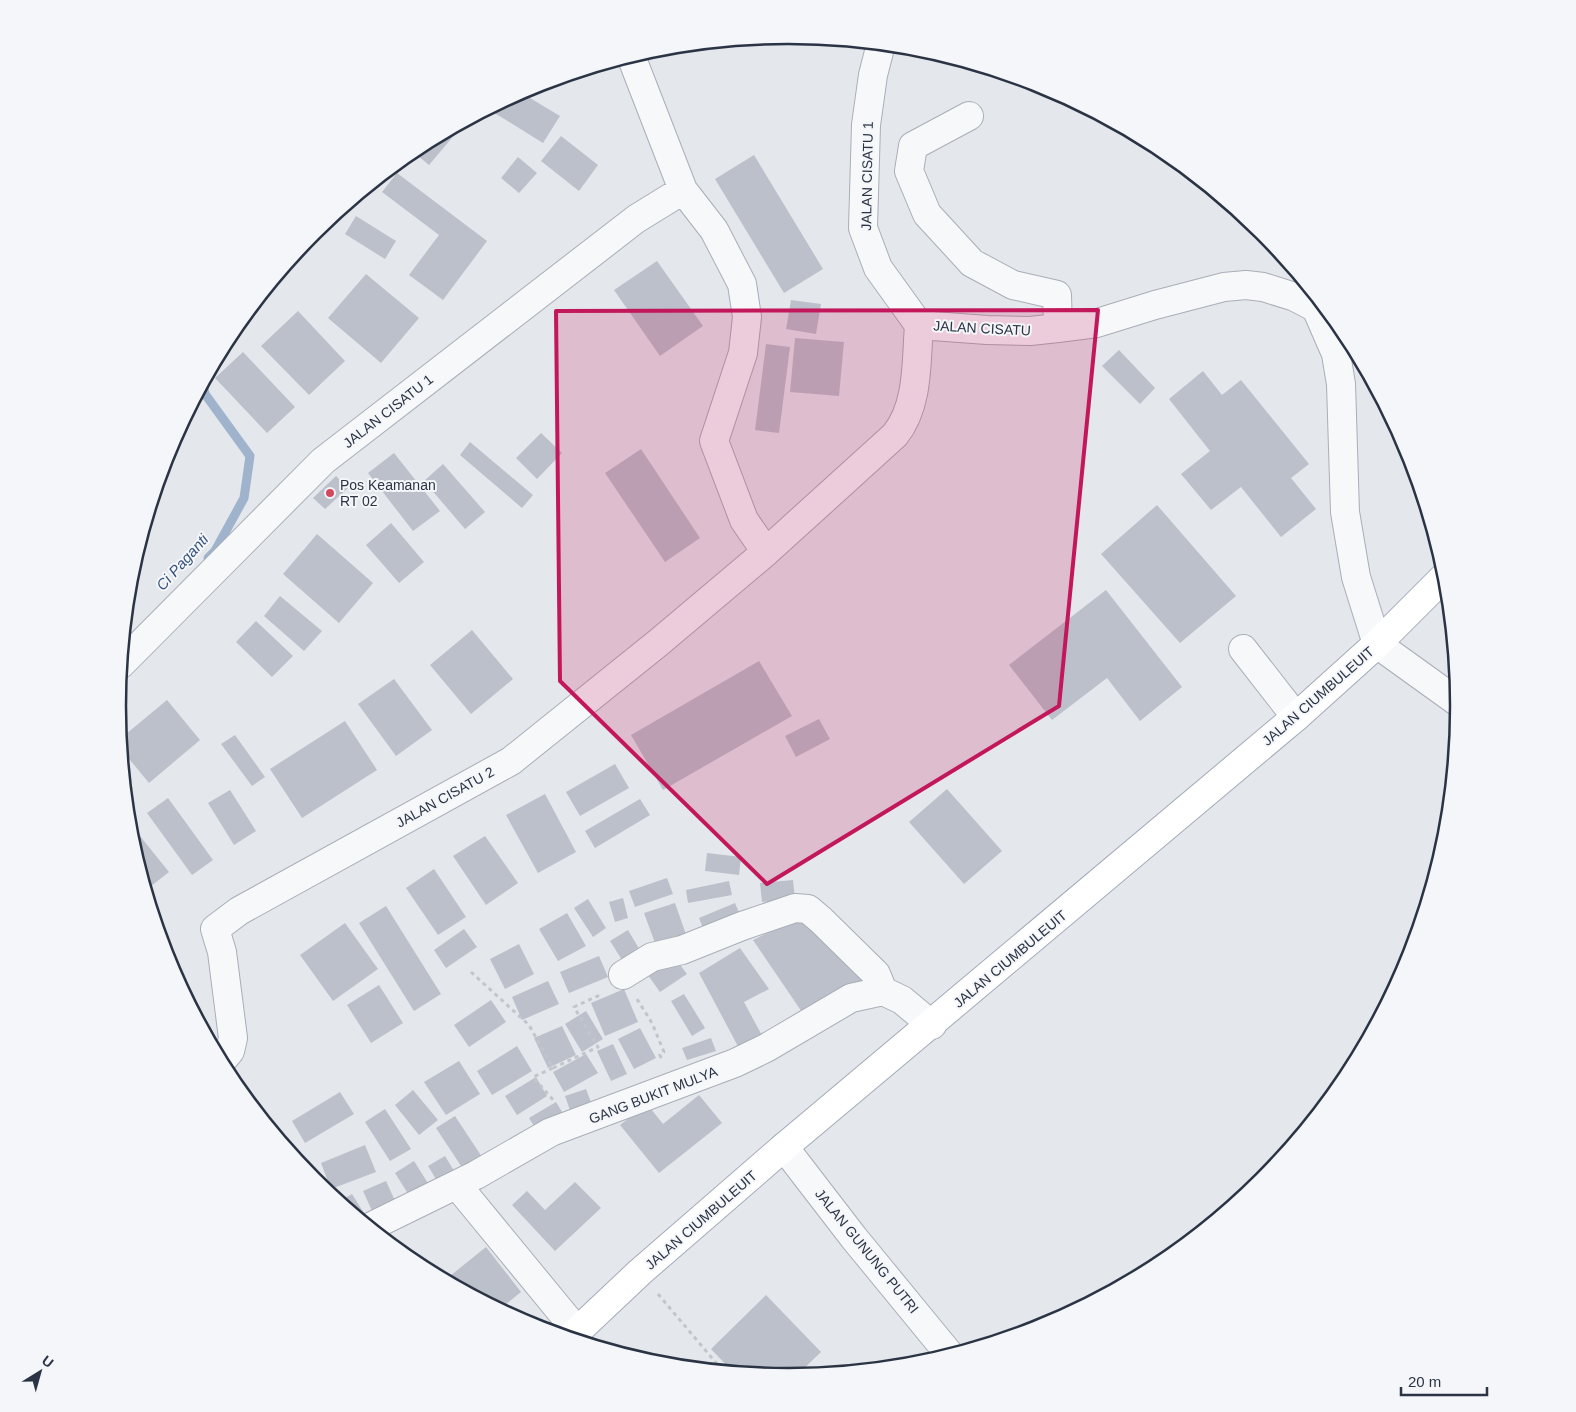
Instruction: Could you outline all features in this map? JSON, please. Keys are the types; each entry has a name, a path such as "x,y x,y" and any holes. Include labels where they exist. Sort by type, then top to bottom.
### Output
{"main road":[{"name":"JALAN CIUMBULEUIT","path":"576,1333 640,1272 784,1147 932,1025 1296,717 1377,644 1439,582"}],"street":[{"name":"JALAN CISATU 1","path":"879,50 873,75 866,125 863,228 878,268 919,324"},
{"path":"633,62 683,190 714,230 742,284 747,317 743,353 714,441 744,520 766,552"},
{"path":"969,116 913,146 909,171 926,214 972,263 1013,285 1057,294 1058,328"},
{"name":"JALAN CISATU 1","path":"128,657 323,461 636,219 683,190"},
{"name":"JALAN CISATU","path":"766,552 895,435 906,422 912,406 919,324 987,330 1030,331 1058,328 1097,323 1224,287 1246,285 1263,287 1287,294 1316,308 1343,347 1341,384 1345,512 1356,577 1377,644"},
{"name":"JALAN CISATU 2","path":"226,1056 230,1051 234,1038 222,952 215,929 240,911 511,761 658,643 766,552"},
{"path":"1377,644 1450,696"},
{"path":"1243,649 1296,717"},
{"path":"623,975 652,957 682,950 742,926 795,908 808,909 876,974 883,991 902,1000 932,1025"},
{"name":"GANG BUKIT MULYA","path":"376,1224 457,1185 559,1130 735,1063 766,1048 851,998 883,991"},
{"name":"JALAN GUNUNG PUTRI","path":"784,1147 854,1238 945,1349"},
{"path":"457,1185 571,1332"}],"path":[{"path":"471,972 529,1024 553,1068"},
{"path":"559,1130 567,1114 533,1077 598,1046 574,1007"},
{"path":"652,1023 664,1052"},
{"path":"640,1272 717,1364"}],"highlighted area":[{"path":"1098,310 1059,706 767,884 560,681 556,311"}],"building":[{"path":"528,97 560,116 543,143 494,113"},
{"path":"456,133 429,165 418,156"},
{"path":"561,136 598,165 579,191 541,161"},
{"path":"754,155 823,269 784,293 715,179"},
{"path":"518,157 537,173 519,193 501,178"},
{"path":"397,173 487,241 443,300 409,275 439,235 382,192"},
{"path":"356,216 396,241 385,259 345,234"},
{"path":"657,261 703,326 660,356 614,290"},
{"path":"366,274 419,318 381,363 328,318"},
{"path":"791,300 821,304 816,334 786,329"},
{"path":"298,311 345,361 309,395 261,346"},
{"path":"795,338 844,342 839,396 790,392"},
{"path":"766,344 790,347 779,433 755,430"},
{"path":"1119,350 1155,388 1140,404 1102,366"},
{"path":"243,352 295,407 267,433 215,378"},
{"path":"1203,371 1222,395 1241,380 1309,464 1291,478 1316,509 1281,537 1241,487 1211,510 1181,474 1210,451 1169,399"},
{"path":"541,433 562,453 537,479 516,458"},
{"path":"470,442 533,495 522,508 460,455"},
{"path":"641,449 700,538 665,562 605,473"},
{"path":"394,453 440,511 413,531 368,473"},
{"path":"443,464 485,512 465,529 424,481"},
{"name":"Pos Keamanan RT 02","path":"336,476 348,488 325,509 313,498"},
{"path":"1157,505 1236,596 1180,643 1101,554"},
{"path":"391,523 424,562 399,583 366,545"},
{"path":"317,534 373,583 339,623 283,574"},
{"path":"1106,590 1182,687 1140,721 1107,678 1052,720 1009,665"},
{"path":"280,596 322,631 304,651 264,616"},
{"path":"256,621 293,656 272,677 236,642"},
{"path":"472,630 513,679 471,714 430,665"},
{"path":"759,661 792,716 663,790 631,735"},
{"path":"394,679 432,730 396,756 358,704"},
{"path":"167,700 200,740 149,783 128,757 127,733"},
{"path":"819,719 830,739 796,757 785,736"},
{"path":"345,721 377,770 302,818 270,769"},
{"path":"235,735 265,777 252,786 221,744"},
{"path":"615,764 629,788 580,816 566,792"},
{"path":"947,789 1002,851 964,884 909,822"},
{"path":"230,790 256,831 234,845 208,803"},
{"path":"545,794 576,852 538,873 506,815"},
{"path":"168,798 213,860 192,875 147,813"},
{"path":"640,799 650,815 595,848 585,831"},
{"path":"140,836 169,872 151,886 148,877 139,837"},
{"path":"485,836 518,883 486,905 453,856"},
{"path":"707,853 741,857 739,875 705,871"},
{"path":"434,869 466,917 438,935 406,888"},
{"path":"667,878 673,894 635,907 629,891"},
{"path":"793,880 795,899 762,902 760,883"},
{"path":"729,881 732,895 688,903 686,890"},
{"path":"623,898 628,918 615,922 609,902"},
{"path":"588,899 606,928 593,937 574,908"},
{"path":"675,903 689,943 659,954 644,913"},
{"path":"735,903 743,922 707,938 699,918"},
{"path":"386,906 441,994 414,1011 359,923"},
{"path":"809,912 876,977 806,1018 753,940"},
{"path":"567,913 586,946 558,961 539,929"},
{"path":"345,923 378,969 333,1001 300,955"},
{"path":"464,929 477,947 446,968 434,950"},
{"path":"628,930 644,957 627,968 610,941"},
{"path":"519,944 534,974 505,989 490,959"},
{"path":"740,948 769,989 744,1002 766,1043 741,1052 699,973"},
{"path":"671,953 687,974 660,992 645,971"},
{"path":"599,956 608,977 569,993 560,972"},
{"path":"548,981 559,1004 522,1020 512,997"},
{"path":"379,985 403,1023 371,1043 347,1005"},
{"path":"624,989 638,1022 605,1036 591,1003"},
{"path":"684,994 705,1028 692,1036 671,1001"},
{"path":"491,1000 506,1022 469,1047 454,1025"},
{"path":"586,1011 603,1039 582,1052 565,1024"},
{"path":"562,1026 576,1055 548,1068 534,1038"},
{"path":"640,1028 656,1058 634,1069 618,1039"},
{"path":"711,1038 716,1051 687,1060 682,1048"},
{"path":"613,1044 627,1074 611,1081 597,1051"},
{"path":"517,1046 532,1071 492,1095 477,1071"},
{"path":"586,1054 598,1073 564,1092 553,1072"},
{"path":"459,1061 480,1094 446,1115 424,1082"},
{"path":"536,1077 547,1096 517,1115 505,1096"},
{"path":"586,1089 592,1105 571,1113 565,1096"},
{"path":"413,1090 438,1120 419,1135 395,1105"},
{"path":"340,1092 354,1114 305,1143 292,1121"},
{"path":"699,1095 722,1123 659,1173 620,1125 647,1104 663,1124"},
{"path":"556,1102 564,1115 537,1131 529,1118"},
{"path":"385,1109 411,1149 390,1161 365,1122"},
{"path":"455,1116 484,1160 465,1172 436,1128"},
{"path":"365,1145 376,1172 334,1188 328,1182 321,1163"},
{"path":"445,1156 456,1174 439,1184 428,1166"},
{"path":"414,1161 431,1188 412,1200 395,1173"},
{"path":"386,1181 396,1203 373,1213 363,1191"},
{"path":"575,1182 601,1208 555,1251 512,1205 527,1191 545,1210"},
{"path":"352,1194 366,1216 351,1204 345,1198"},
{"path":"486,1247 521,1292 505,1305 450,1276"},
{"path":"766,1295 821,1352 805,1368 745,1367 727,1365 711,1349"}],"waterway":[{"name":"Ci Paganti","path":"205,393 250,456 244,498 215,551 208,558"}],"place":[{"name":"Pos Keamanan RT 02","path":"330,493"}]}
